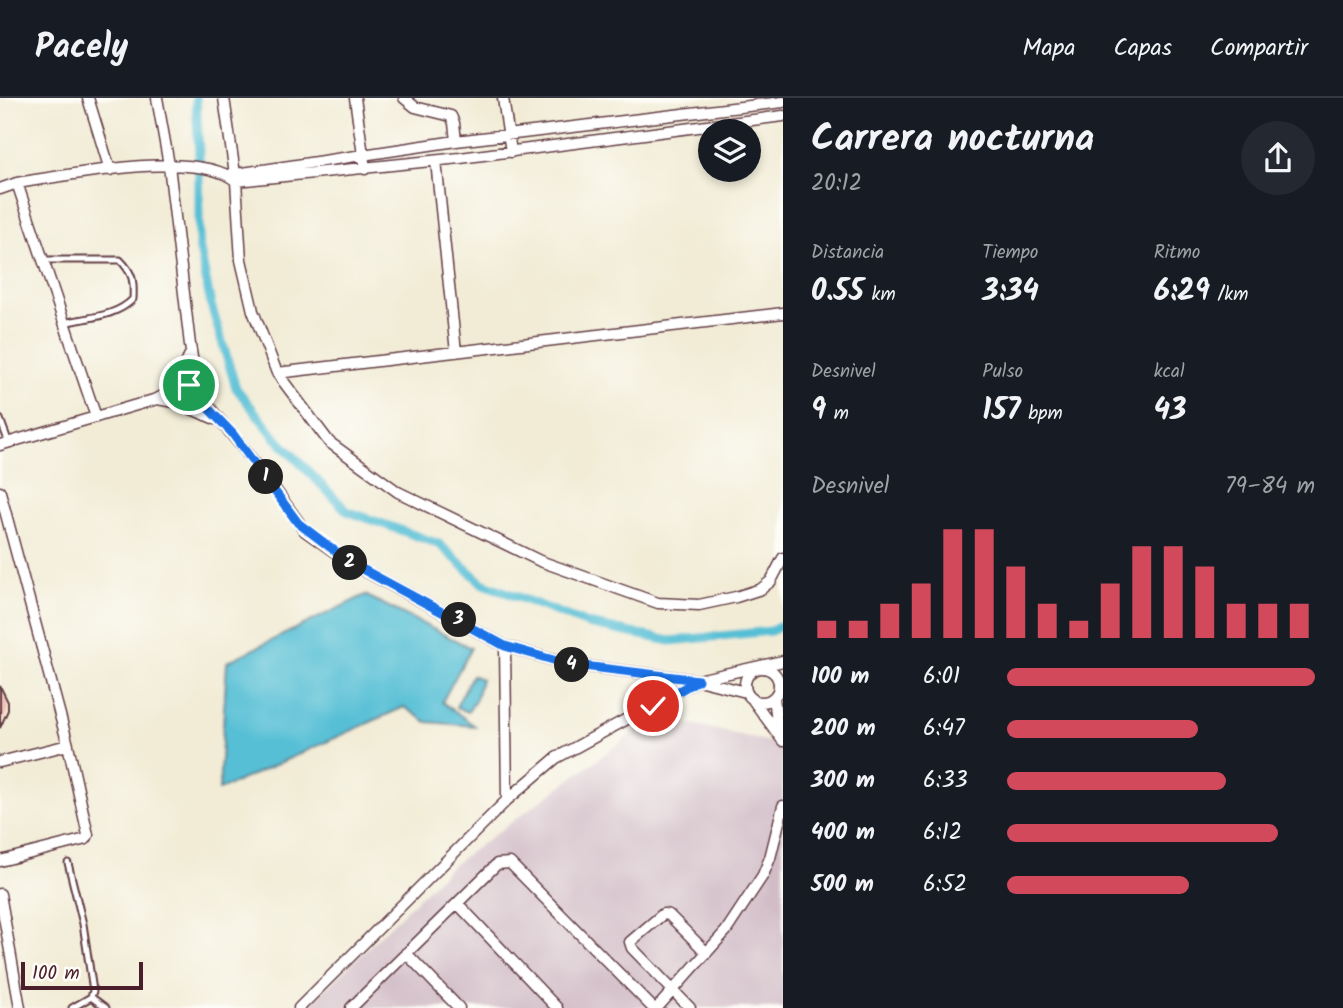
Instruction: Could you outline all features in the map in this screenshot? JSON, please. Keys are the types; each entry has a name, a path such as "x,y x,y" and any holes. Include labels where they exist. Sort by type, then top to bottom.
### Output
{"street":[{"path":"88,98 110,170"},
{"path":"157,98 169,165 198,391 191,404 183,405"},
{"path":"224,98 241,260 253,311 277,373 329,442 398,492 540,561 658,603 699,605 761,589 771,581 783,558"},
{"path":"355,98 365,169"},
{"path":"404,98 415,107 451,116 456,141"},
{"path":"503,98 511,152"},
{"path":"233,176 364,153 783,102"},
{"path":"0,189 17,183 110,170 184,164 233,176 365,169 783,116"},
{"path":"436,161 456,352"},
{"path":"17,183 96,417"},
{"path":"277,373 783,313"},
{"path":"183,405 178,398 177,388 187,368 190,345"},
{"path":"4,444 157,400 177,388 189,385 198,391 305,531 351,563 505,646 567,664 698,680 749,696 768,702 774,698 781,685 767,668 755,669 746,679 749,696 781,739"},
{"path":"157,400 183,405 222,423"},
{"path":"0,492 68,746 88,835 86,839 0,860"},
{"path":"505,646 507,800"},
{"path":"299,1008 507,800 556,758 698,680 783,661"},
{"path":"774,698 781,739"},
{"path":"0,762 68,746"},
{"path":"351,1008 497,864 510,863 655,1008 726,932 763,874 770,858 783,806"},
{"path":"0,894 20,1008"},
{"path":"458,904 557,1008"},
{"path":"690,1008 632,948 630,942 663,914 669,915 706,953"},
{"path":"406,953 459,1008"}],"lane":[{"path":"43,260 120,260 131,271 134,282 133,299 126,306 117,312 64,323"},
{"path":"0,419 4,444"},
{"path":"68,863 83,924 93,991 91,998 72,1008"},
{"path":"91,998 106,1008"}],"shaded area":[{"path":"657,716 774,743 783,753 783,1008 306,1008 450,867"}],"water":[{"path":"365,595 471,648 442,702 475,726 427,722 404,707 219,790 227,662"},
{"path":"472,675 481,679 476,699 468,712 456,707"}],"building":[{"path":"0,686 8,702 8,710 0,728"}],"waterway":[{"path":"196,98 199,245 211,305 236,388 275,437 347,511 439,544 482,583 588,624 670,641 771,631 783,625"}],"route":[{"path":"189,385 197,387 207,407 232,433 305,531 351,563 505,646 567,664 698,680 653,706"}]}
